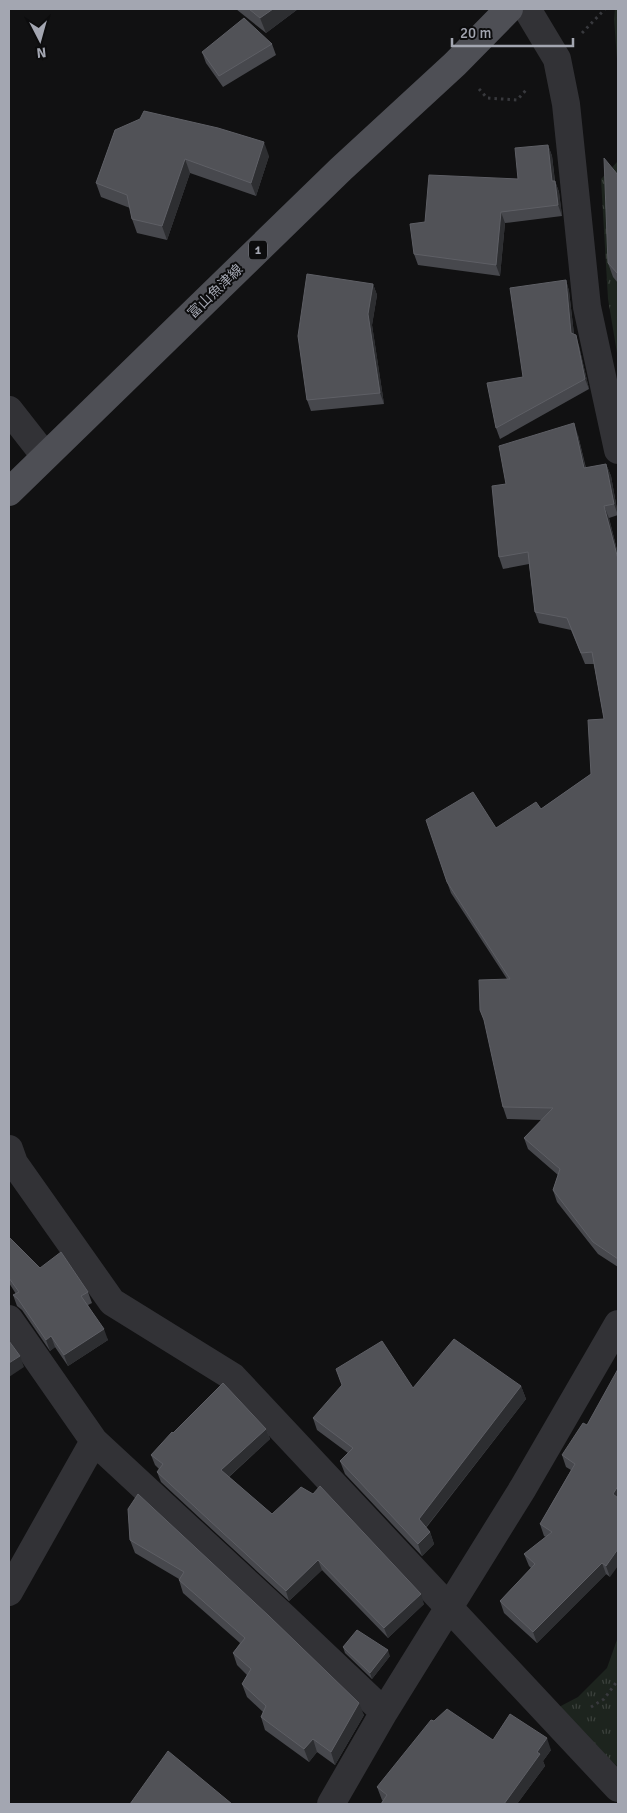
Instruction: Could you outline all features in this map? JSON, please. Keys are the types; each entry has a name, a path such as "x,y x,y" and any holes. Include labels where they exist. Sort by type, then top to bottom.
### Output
{"main road":[{"name":"富山魚津線","path":"9,492 341,169 455,64 509,9"}],"street":[{"path":"527,9 556,59 566,104 587,306 618,450"},
{"path":"9,410 45,456"},
{"path":"9,1149 14,1163 112,1302 233,1377 618,1788"},
{"path":"9,1319 94,1441 284,1616 384,1712"},
{"path":"331,1804 384,1712 523,1488 618,1324"},
{"path":"9,1592 94,1441"}],"path":[{"path":"594,21 605,9"},
{"path":"474,83 487,98 517,100 530,86"}],"green space":[{"path":"615,9 618,9 618,72 614,19"},
{"path":"618,161 618,359 608,299 601,179"},
{"path":"618,1637 618,1767 557,1708 578,1697 607,1668"}],"building":[{"path":"249,9 273,9 260,18"},
{"path":"244,18 272,44 219,76 202,52"},
{"path":"144,111 218,128 264,142 251,183 185,159 162,226 132,219 127,195 96,183 115,130 140,119"},
{"path":"548,145 552,181 555,181 558,205 501,212 496,265 414,254 410,224 425,222 429,175 518,179 515,148"},
{"path":"604,158 618,175 618,274 608,263"},
{"path":"307,274 373,284 368,314 380,393 307,400 298,336"},
{"path":"566,280 571,333 576,335 585,379 496,428 487,383 523,377 510,288"},
{"path":"574,423 584,468 606,464 614,504 604,506 618,559 618,1259 593,1242 553,1190 560,1169 524,1138 553,1108 503,1107 484,1020 480,1010 479,980 510,979 447,882 426,820 473,792 496,828 536,802 541,809 591,774 588,720 604,719 592,652 581,653 567,618 535,612 528,552 499,557 492,486 506,484 499,446"},
{"path":"9,1237 40,1268 61,1252 88,1292 81,1296 104,1329 64,1355 51,1336 46,1340 18,1299 13,1295 19,1292 9,1278"},
{"path":"454,1339 521,1386 419,1519 430,1532 418,1544 340,1461 353,1448 313,1418 342,1385 336,1369 382,1341 413,1388"},
{"path":"9,1341 20,1356 9,1363"},
{"path":"618,1369 618,1486 613,1494 618,1498 618,1549 606,1566 602,1563 533,1632 500,1601 535,1564 524,1554 552,1532 540,1524 575,1464 562,1455 583,1423 587,1425"},
{"path":"223,1383 266,1429 221,1470 272,1514 301,1487 313,1494 320,1486 421,1594 384,1628 318,1560 286,1591 157,1472 163,1464 151,1455"},
{"path":"138,1494 359,1703 331,1752 313,1739 304,1749 261,1717 266,1706 242,1684 251,1669 233,1653 245,1638 179,1580 184,1572 130,1540 128,1509"},
{"path":"357,1630 388,1650 370,1673 343,1647"},
{"path":"447,1709 493,1740 510,1714 547,1738 537,1752 540,1754 504,1804 381,1804 387,1795 377,1787 431,1720 434,1721"},
{"path":"168,1751 232,1804 130,1804"}]}
